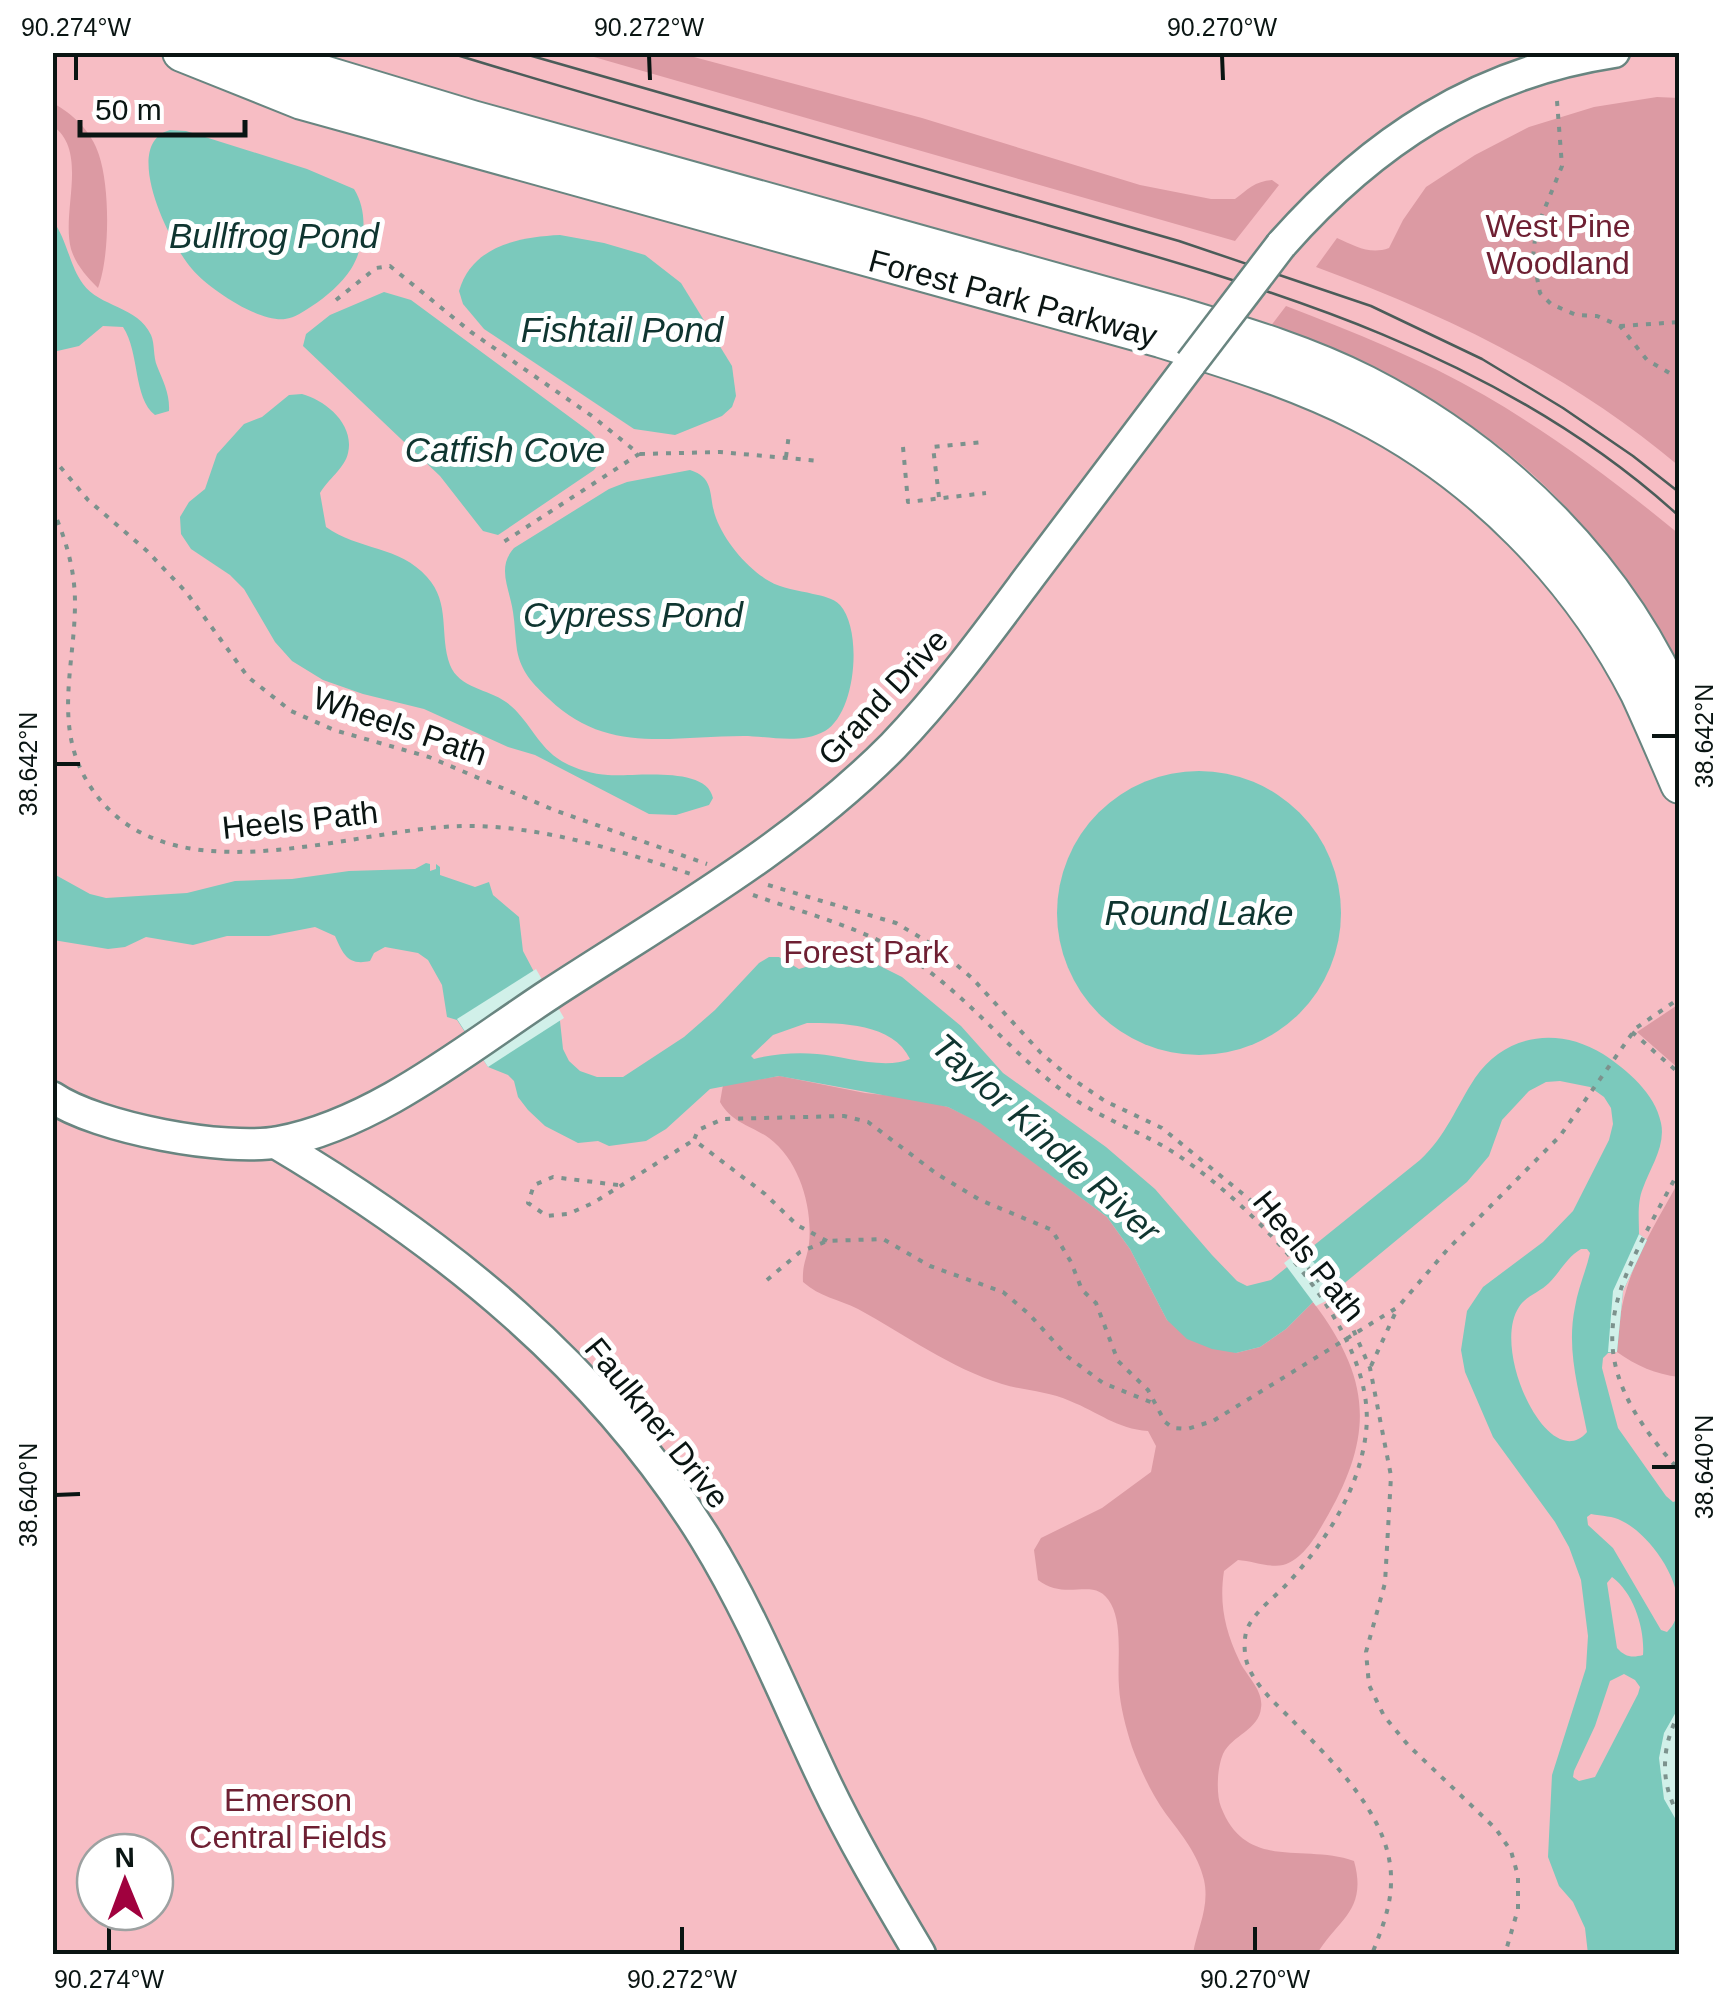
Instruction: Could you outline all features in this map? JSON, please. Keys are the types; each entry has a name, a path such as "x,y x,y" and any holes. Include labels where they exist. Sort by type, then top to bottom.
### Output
{"main road":[{"name":"Forest Park Parkway","path":"247,52 414,104 1179,316 1287,352 1363,384 1478,457 1561,532 1615,599 1680,716"},
{"path":"323,52 351,64 414,104"},
{"name":"Forest Park Parkway","path":"185,56 338,110 1161,338 1242,363 1362,413 1462,477 1546,557 1611,644 1639,692 1680,784"}],"street":[{"name":"Grand Drive","path":"58,1105 130,1128 229,1142 276,1143 318,1132 353,1118 474,1044 756,860 859,779 952,679 1281,245 1344,179 1382,147 1458,100 1546,67 1614,52"},
{"name":"Faulkner Drive","path":"276,1143 382,1208 476,1280 565,1363 643,1451 680,1498 756,1628 826,1786 920,1954"}],"path":[{"path":"1556,101 1562,166 1536,230 1540,293 1551,304 1576,315 1597,316 1620,326 1680,322"},
{"path":"336,300 376,268 390,266 470,332 592,416 639,454"},
{"path":"1620,326 1647,360 1680,379"},
{"path":"786,457 789,434"},
{"path":"939,498 933,447 984,442"},
{"path":"903,447 908,502 986,493"},
{"path":"502,543 639,454 720,452 820,460"},
{"name":"Wheels Path","path":"52,457 88,500 147,551 186,592 248,677 291,711 334,730 430,757 554,810 711,865"},
{"name":"Heels Path","path":"52,508 74,576 75,618 67,707 72,744 92,788 104,803 135,827 172,844 229,853 432,829 491,828 594,844 695,875"},
{"path":"760,882 896,922 913,931 972,978 1041,1054 1068,1076 1105,1101 1172,1136 1265,1212 1342,1310 1356,1332 1370,1368 1387,1441 1391,1493 1388,1566 1366,1652 1366,1674 1384,1716 1436,1774 1496,1828 1511,1851 1518,1876 1518,1909 1505,1954"},
{"name":"Heels Path","path":"744,892 853,930 908,957 987,1021 1037,1071 1089,1110 1179,1156 1254,1216 1348,1338 1367,1407 1367,1429 1358,1470 1336,1519 1248,1629 1245,1654 1248,1669 1276,1704 1347,1781 1385,1844 1390,1864 1390,1898 1372,1954"},
{"path":"1370,1368 1398,1307 1448,1250 1541,1158 1576,1116 1631,1033 1680,998"},
{"path":"1631,1033 1680,1074"},
{"path":"618,1185 553,1177 534,1186 528,1203 547,1216 568,1214 594,1203 694,1140 698,1130 723,1119 844,1116 868,1122 936,1174 980,1200 1052,1230 1082,1290 1096,1303 1118,1361 1148,1390 1172,1428 1186,1429 1214,1420 1398,1307"},
{"path":"694,1140 765,1194 797,1225 827,1241"},
{"path":"1680,1170 1630,1260 1616,1299 1612,1352 1634,1412 1680,1471"},
{"path":"767,1280 800,1252 827,1241 883,1238 930,1266 1003,1292 1068,1356 1103,1383 1157,1404"},
{"path":"1680,1712 1668,1735 1664,1760 1667,1787 1680,1817"}],"green space":[{"name":"Forest Park","path":"52,53 1679,53 1679,1954 53,1954"},
{"path":"580,53 679,53 922,118 1140,185 1211,199 1235,199 1266,181 1279,185 1235,241"},
{"name":"West Pine Woodland","path":"1657,97 1679,98 1679,466 1595,403 1507,351 1414,306 1316,267 1337,238 1369,250 1389,248 1426,187 1529,127 1594,107"},
{"path":"53,103 87,131 103,169 106,241 98,288 71,249 72,166 64,137 53,126"},
{"path":"1286,306 1412,358 1484,395 1584,460 1679,534 1679,672 1592,537 1524,466 1446,409 1404,385 1361,363 1270,327"},
{"path":"1679,1004 1679,1069 1637,1032"},
{"path":"780,1076 913,1098 948,1107 980,1122 1107,1217 1130,1249 1167,1320 1236,1353 1260,1347 1286,1329 1313,1302 1333,1331 1356,1384 1360,1410 1352,1463 1316,1535 1302,1553 1278,1566 1238,1560 1224,1571 1222,1595 1230,1638 1261,1701 1255,1722 1223,1754 1218,1781 1221,1807 1232,1827 1261,1848 1354,1861 1354,1903 1317,1954 1193,1954 1204,1909 1204,1880 1193,1853 1151,1790 1132,1747 1120,1694 1115,1613 1097,1591 1060,1589 1038,1580 1034,1550 1041,1538 1102,1508 1151,1472 1156,1446 1148,1431 1117,1424 1062,1398 983,1377 803,1282 810,1230 806,1200 796,1171 779,1147 736,1119 720,1102 723,1085"},
{"path":"1679,1181 1679,1377 1646,1369 1617,1352 1623,1304 1636,1262"}],"water":[{"name":"Bullfrog Pond","path":"170,130 186,131 307,169 354,189 362,208 362,240 356,260 343,279 296,316 274,319 248,310 200,277 172,239 149,174 149,154 156,139"},
{"path":"52,220 74,269 90,292 145,325 153,342 169,411 155,415 143,398 123,327 103,326 79,346 53,352"},
{"name":"Fishtail Pond","path":"560,235 645,255 681,283 732,366 736,396 732,407 722,416 675,435 634,429 484,329 463,304 459,291 474,264 513,242"},
{"name":"Catfish Cove","path":"384,292 411,300 590,432 601,450 594,470 498,535 483,531 440,476 303,346 306,334 330,315"},
{"path":"302,394 336,415 349,442 343,464 320,493 326,527 404,559 427,577 442,608 447,654 454,673 506,702 550,752 568,765 602,774 683,777 708,788 713,798 709,805 676,815 649,814 535,755 424,709 323,680 292,661 275,642 244,589 191,549 181,534 180,517 189,502 205,489 217,454 244,424 262,417 289,395"},
{"name":"Cypress Pond","path":"690,470 708,483 720,527 745,562 779,586 831,599 847,617 852,633 853,671 844,707 825,731 795,739 617,735 571,717 525,671 517,650 506,579 506,563 514,548 609,489"},
{"name":"Round Lake","path":"1199,771 1227,773 1254,781 1300,812 1331,858 1339,885 1339,941 1331,968 1300,1014 1254,1045 1227,1053 1199,1055 1171,1053 1144,1045 1098,1014 1067,968 1059,941 1057,913 1059,885 1067,858 1098,812 1144,781 1171,773"},
{"name":"Taylor Kindle River","path":"426,863 430,864 430,871 436,869 436,864 440,875 475,887 489,882 493,895 519,917 523,951 560,1021 563,1049 569,1061 580,1071 597,1077 623,1077 684,1037 769,957 779,957 799,969 819,963 847,967 876,964 902,977 961,1026 1003,1073 1106,1147 1155,1189 1212,1255 1247,1286 1271,1280 1420,1160 1444,1131 1475,1078 1501,1052 1533,1039 1568,1040 1603,1054 1630,1075 1653,1102 1662,1132 1640,1199 1639,1234 1647,1240 1623,1291 1617,1352 1603,1358 1602,1368 1618,1428 1666,1496 1673,1502 1679,1500 1677,1954 1588,1954 1585,1928 1573,1902 1559,1886 1548,1857 1552,1775 1586,1668 1588,1636 1581,1580 1555,1522 1493,1437 1465,1372 1461,1350 1467,1311 1483,1287 1543,1242 1573,1211 1609,1140 1613,1124 1611,1108 1604,1097 1590,1087 1560,1081 1546,1082 1529,1091 1502,1120 1489,1156 1467,1182 1335,1291 1313,1302 1286,1329 1260,1347 1236,1353 1187,1339 1167,1320 1130,1249 1107,1217 980,1123 948,1107 779,1076 710,1089 666,1129 646,1141 609,1146 598,1141 578,1143 545,1126 518,1097 514,1081 488,1067 457,1020 447,1017 442,985 428,960 418,953 385,947 374,953 370,961 356,962 344,953 335,936 315,927 269,936 227,936 193,945 146,937 125,947 108,949 53,940 52,873 90,894 106,898 187,893 235,881 415,869","holes":["807,1023 865,1027 892,1038 910,1059 876,1063 801,1053 754,1059 751,1056 773,1035","1581,1249 1590,1253 1576,1300 1572,1339 1587,1432 1572,1441 1556,1437 1541,1423 1528,1402 1512,1351 1512,1327 1519,1307 1549,1283","1591,1514 1622,1521 1658,1554 1675,1587 1678,1604 1676,1619 1667,1632 1661,1630 1613,1548 1588,1525 1587,1517","1612,1577 1626,1592 1636,1612 1643,1655 1629,1656 1617,1648 1607,1583","1624,1674 1635,1680 1640,1687 1638,1694 1595,1777 1579,1781 1573,1777 1574,1771 1610,1681"]}],"pier":[{"path":"536,969 564,1018 488,1067 457,1019"},
{"path":"1639,1234 1647,1240 1623,1291 1617,1352 1608,1352 1613,1291"},
{"path":"1303,1248 1338,1295 1316,1306 1284,1263"},
{"path":"1680,1705 1680,1790 1676,1799 1679,1825 1664,1799 1659,1758 1664,1733"}],"tram line":[{"path":"447,52 1182,264 1360,325 1445,362 1528,406 1606,457 1680,517"},
{"path":"518,52 1179,241 1371,306 1482,359 1563,408 1680,493"}],"park label":[{"name":"Emerson Central Fields","path":"288,1818"}]}
